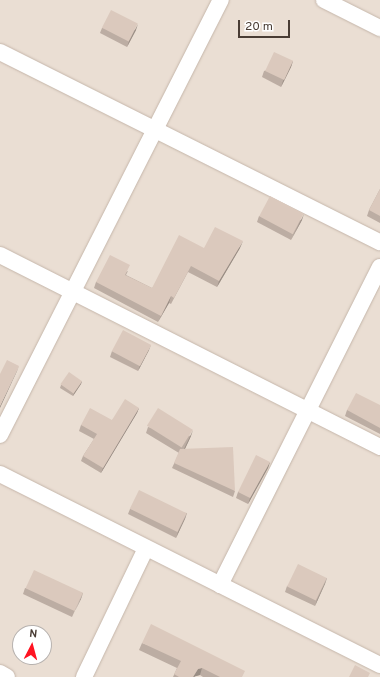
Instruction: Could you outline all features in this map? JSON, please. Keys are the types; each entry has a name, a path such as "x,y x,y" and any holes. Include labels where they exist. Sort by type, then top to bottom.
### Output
{"street":[{"path":"0,435 221,0"},
{"path":"324,0 380,28"},
{"path":"0,52 380,242"},
{"path":"0,255 380,447"},
{"path":"220,585 380,267"},
{"path":"0,474 380,665"},
{"path":"84,677 146,548"},
{"path":"0,674 7,677"}],"shaded area":[{"path":"0,0 380,0 380,677 0,677"}],"building":[{"path":"111,10 138,24 129,41 102,28"},
{"path":"274,52 293,61 284,80 265,71"},
{"path":"380,189 380,216 369,210"},
{"path":"270,196 304,214 293,234 259,216"},
{"path":"215,227 243,241 219,281 191,266 174,298 171,296 161,316 96,282 110,255 130,265 125,275 152,288 179,235 204,248"},
{"path":"123,330 151,345 140,366 112,351"},
{"path":"7,360 19,366 0,406 0,374"},
{"path":"69,372 82,381 74,393 60,384"},
{"path":"356,393 380,405 380,428 347,410"},
{"path":"125,399 139,408 103,468 83,456 97,434 81,425 90,408 112,420"},
{"path":"158,408 193,430 182,448 147,426"},
{"path":"233,447 235,491 174,463 180,449"},
{"path":"256,455 270,462 250,498 238,492"},
{"path":"139,490 187,513 177,532 130,509"},
{"path":"298,564 327,578 316,600 287,586"},
{"path":"34,570 83,593 74,611 26,588"},
{"path":"151,624 245,671 242,677 220,677 202,668 198,669 193,677 179,677 174,674 181,661 142,643"},
{"path":"355,665 370,673 368,677 349,677"}]}
